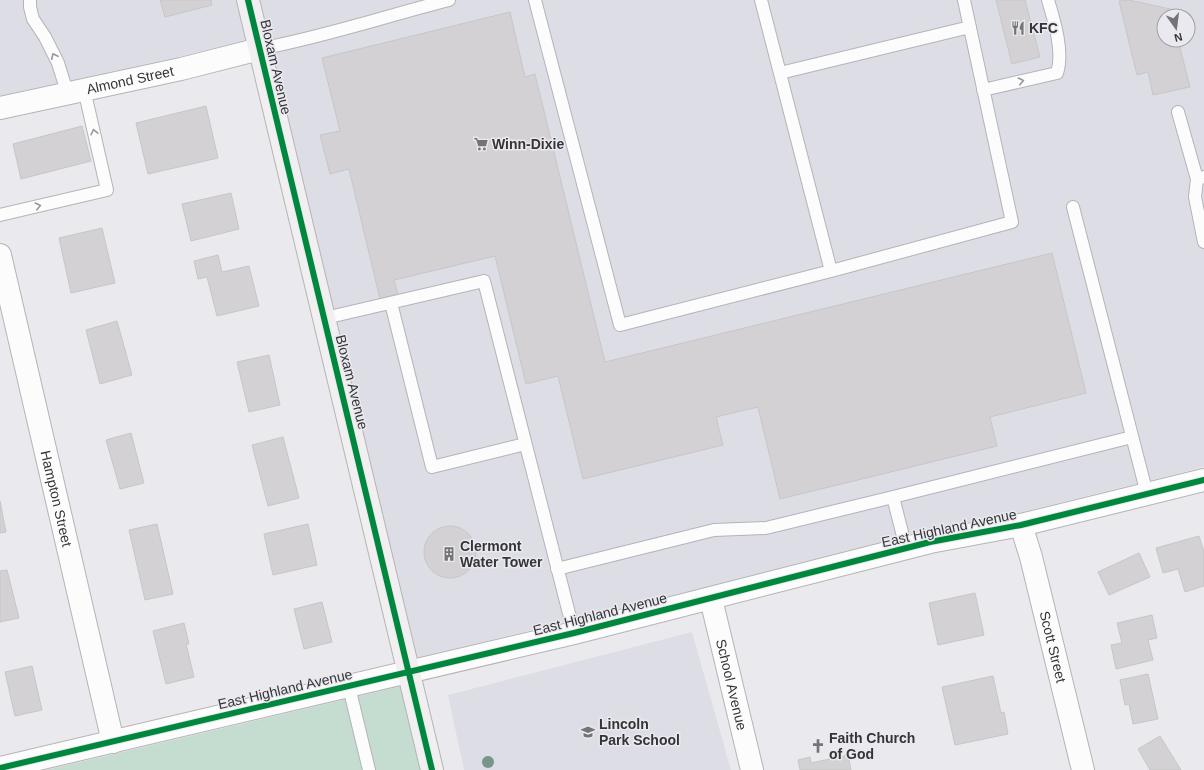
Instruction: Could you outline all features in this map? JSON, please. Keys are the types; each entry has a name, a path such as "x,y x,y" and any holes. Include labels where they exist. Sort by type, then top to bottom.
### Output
{"street":[{"name":"Bloxam Avenue","path":"248,0 410,672 432,770"},
{"name":"Almond Street","path":"0,108 181,69 259,49"},
{"name":"Hampton Street","path":"0,255 114,742"},
{"name":"East Highland Avenue","path":"0,768 574,633 906,548 1021,525 1204,480"},
{"name":"Scott Street","path":"1021,525 1031,557 1083,770"},
{"name":"School Avenue","path":"711,599 752,770"}],"lane":[{"path":"0,215 107,190 76,91 33,19 30,0"},
{"path":"259,49 289,43 387,18 405,6 449,0"},
{"path":"535,0 620,325 832,271 1012,222 964,0"},
{"path":"761,0 832,271"},
{"path":"983,90 1058,73 1060,65 1055,24 1048,0"},
{"path":"780,74 970,27"},
{"path":"1178,112 1200,178 1195,197 1204,242"},
{"path":"1073,207 1147,494"},
{"path":"325,318 484,281 574,633"},
{"path":"391,303 432,467 525,444"},
{"path":"557,569 714,530 766,528 1132,437"},
{"path":"893,497 906,548"},
{"path":"349,687 369,770"}],"shaded area":[{"path":"0,0 237,0 246,40 178,57 0,96"},
{"path":"259,0 1204,0 1204,467 1018,513 927,530 708,587 417,658"},
{"name":"Lincoln Park School","path":"692,632 731,770 464,770 448,695"}],"green space":[{"path":"402,686 421,770 46,770"}],"building":[{"path":"160,0 211,0 212,5 165,17"},
{"name":"KFC","path":"996,0 1025,0 1040,57 1012,64"},
{"path":"1129,0 1165,8 1156,8 1156,48 1180,48 1190,87 1153,95 1148,72 1137,75 1119,1"},
{"path":"510,12 525,77 535,74 605,362 1052,253 1086,393 990,417 997,446 780,499 758,407 716,417 723,445 583,479 558,376 526,384 495,256 394,280 398,294 380,299 349,169 330,174 320,135 340,131 322,58"},
{"path":"206,106 218,158 148,174 136,123"},
{"path":"82,126 91,161 21,179 13,144"},
{"path":"231,193 239,229 191,241 182,204"},
{"path":"102,228 115,283 71,293 59,238"},
{"path":"218,255 222,272 249,266 259,306 217,316 207,277 198,279 194,261"},
{"path":"117,321 132,375 100,384 86,330"},
{"path":"269,355 280,405 249,412 237,362"},
{"path":"131,433 144,483 120,489 106,440"},
{"path":"283,437 299,498 268,506 252,445"},
{"path":"0,501 6,532 0,533"},
{"path":"157,524 173,594 145,600 129,530"},
{"path":"308,524 317,565 273,575 264,534"},
{"name":"Clermont Water Tower","path":"445,526 455,526 465,530 472,537 476,547 476,557 472,567 465,574 455,578 445,578 435,574 428,567 424,557 424,547 428,537 435,530"},
{"path":"1199,536 1204,552 1204,586 1185,592 1178,569 1163,573 1156,548"},
{"path":"1139,553 1150,577 1109,595 1098,572"},
{"path":"7,570 19,618 0,622 0,571"},
{"path":"975,593 984,635 938,645 929,603"},
{"path":"322,602 332,642 304,649 294,609"},
{"path":"1152,615 1157,638 1148,640 1153,660 1116,669 1111,645 1122,643 1117,623"},
{"path":"184,623 189,644 186,644 194,677 166,684 153,631"},
{"path":"32,666 42,710 15,716 5,672"},
{"path":"1148,674 1158,719 1133,724 1129,704 1125,705 1120,680"},
{"path":"993,676 1001,713 1004,712 1008,734 955,745 942,687"},
{"path":"1160,736 1181,770 1150,770 1138,749"},
{"path":"848,755 851,770 800,770 798,760 810,757 811,763"}],"cycle path":[{"path":"248,0 432,770"},
{"path":"0,768 574,633 930,542 1021,525 1204,480"}],"place":[{"name":"KFC","path":"1018,28"},
{"name":"Winn-Dixie","path":"481,144"},
{"name":"Clermont Water Tower","path":"449,554"},
{"name":"Lincoln Park School","path":"588,732"},
{"name":"Faith Church of God","path":"818,746"}]}
